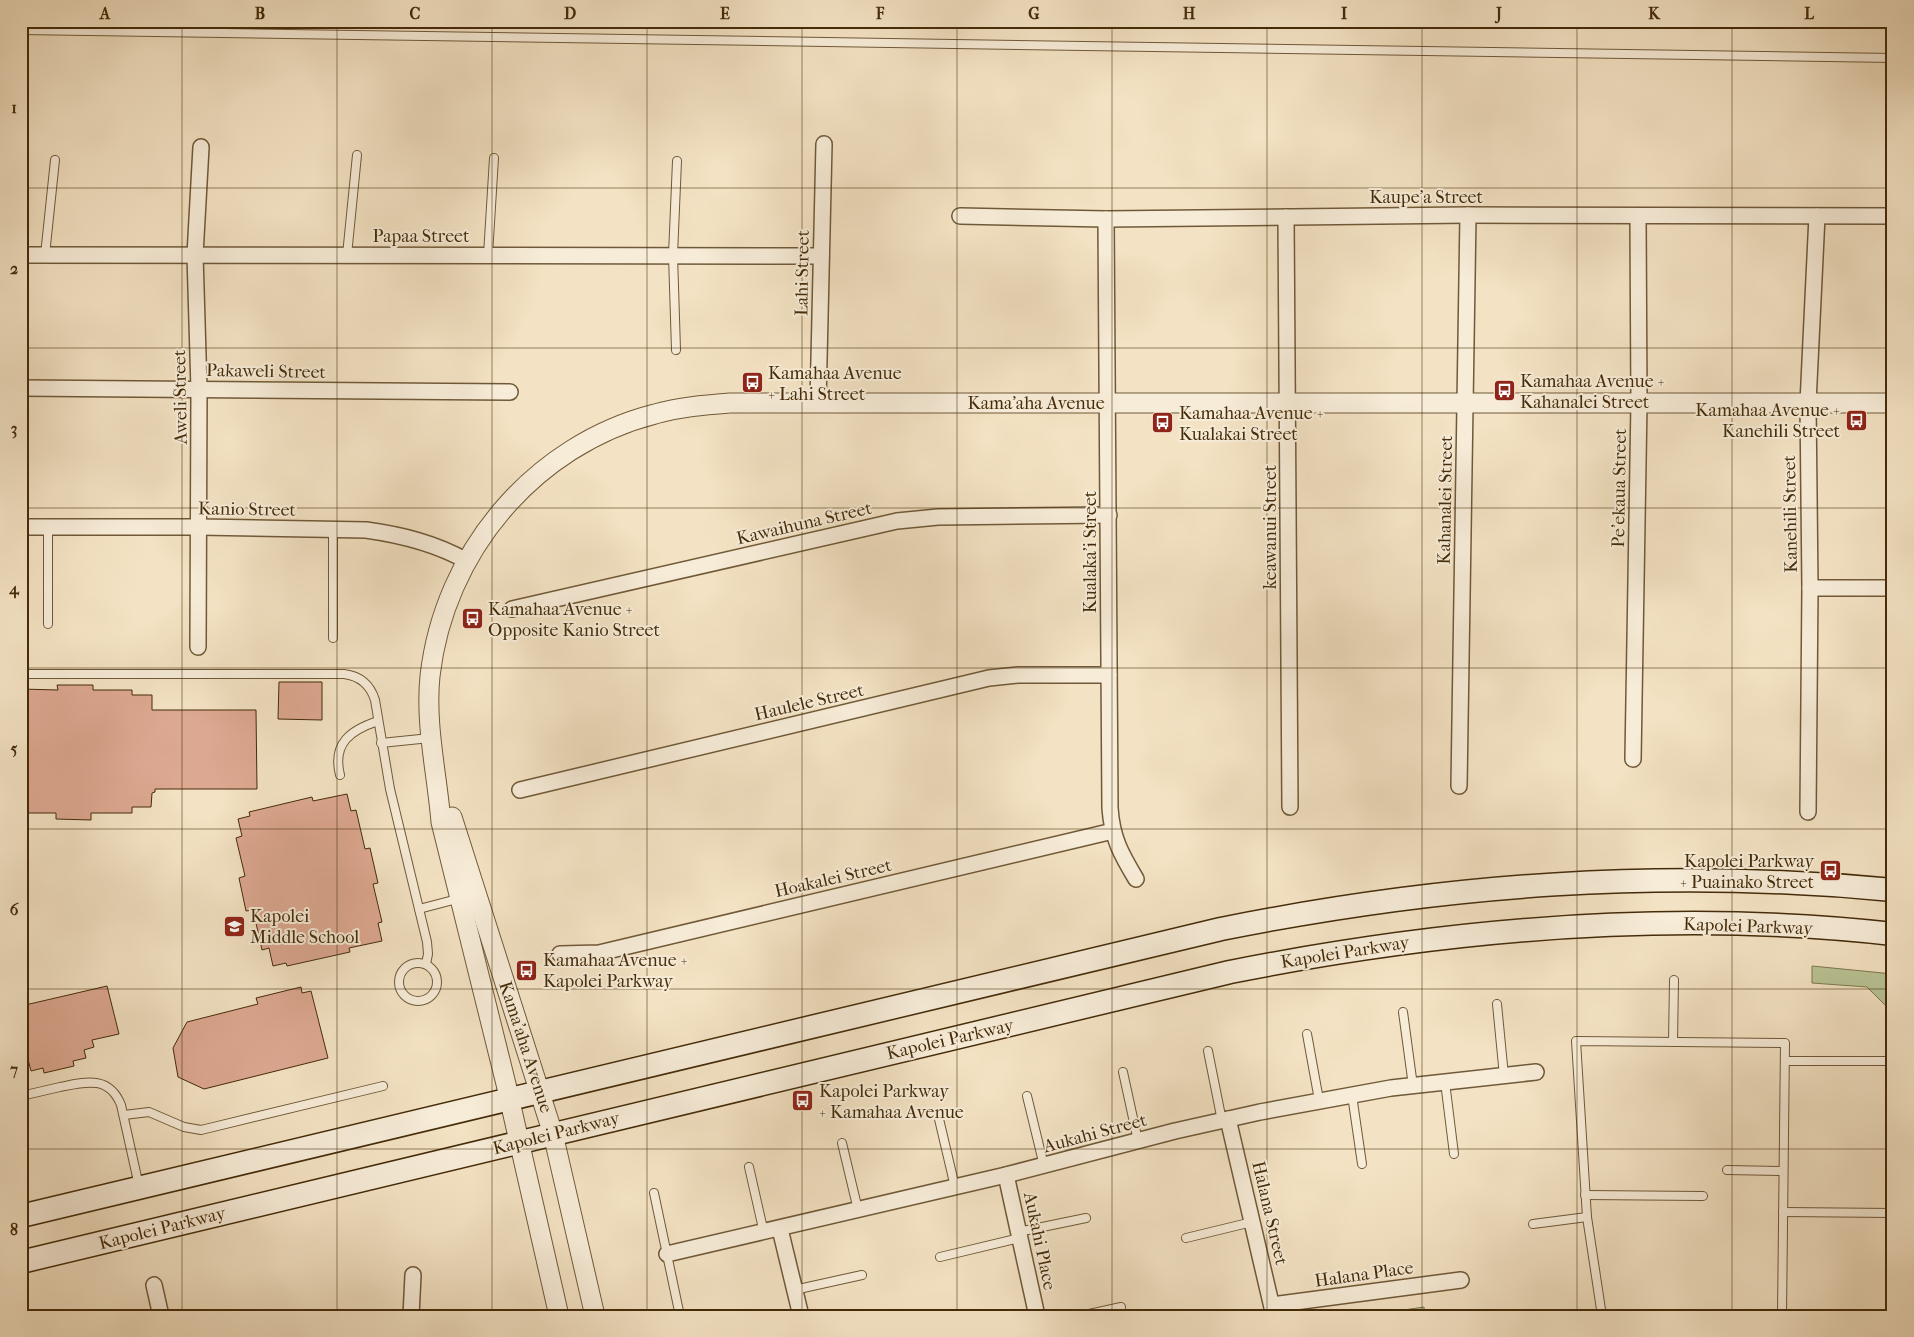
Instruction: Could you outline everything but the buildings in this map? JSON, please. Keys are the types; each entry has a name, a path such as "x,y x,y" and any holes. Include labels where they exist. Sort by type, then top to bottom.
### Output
{"main road":[{"path":"21,1216 1220,929 1295,914 1370,902 1522,886 1598,882 1750,881 1893,890"},
{"name":"Kapolei Parkway","path":"21,1262 1230,972 1368,947 1451,936 1609,925 1749,925 1893,934"}],"street":[{"name":"Lahi Street","path":"818,403 824,144"},
{"name":"Aweli Street","path":"198,648 199,389 195,255 201,147"},
{"name":"Kaupe'a Street","path":"960,216 1106,219 1468,215 1638,217 1893,216"},
{"name":"Kahanalei Street","path":"1460,786 1468,215"},
{"name":"Kanehili Street","path":"1808,812 1810,588 1808,403 1817,216"},
{"name":"Pe'ekaua Street","path":"1633,759 1639,403 1638,217"},
{"name":"keawanui Street","path":"1286,218 1290,807"},
{"name":"Kualaka'i Street","path":"1106,219 1110,808 1113,831 1120,853 1136,879"},
{"name":"Papaa Street","path":"21,255 821,256"},
{"name":"Pakaweli Street","path":"21,388 510,392"},
{"name":"Kama'aha Avenue","path":"595,1316 553,1134 540,1092 441,822 438,784 430,738 429,703 434,650 449,598 467,561 488,527 522,488 562,456 606,431 654,414 704,405 818,403 1893,403"},
{"name":"Kawaihuna Street","path":"512,610 897,521 938,517 1109,515"},
{"name":"Kanio Street","path":"21,527 333,528 366,530 411,538 447,550 467,561"},
{"path":"1810,588 1893,588"},
{"name":"Haulele Street","path":"520,790 989,678 1018,675 1110,675"},
{"name":"Hoakalei Street","path":"560,954 599,953 1113,831"},
{"name":"Kama'aha Avenue","path":"468,896 518,1142 559,1316"},
{"name":"Aukahi Street","path":"667,1254 1044,1166 1225,1120 1319,1100 1444,1082 1536,1072"},
{"name":"Halana Street","path":"1225,1120 1252,1222 1271,1313"},
{"name":"Aukahi Place","path":"1006,1175 1037,1316"},
{"path":"780,1229 801,1316"},
{"path":"412,1316 413,1276"},
{"name":"Halana Place","path":"1271,1313 1460,1280"},
{"path":"154,1285 161,1316"}],"lane":[{"path":"21,30 1893,58"},
{"path":"347,255 357,155"},
{"path":"488,255 494,158"},
{"path":"45,255 55,160"},
{"path":"676,350 673,255 677,161"},
{"path":"48,527 48,624"},
{"path":"333,528 333,638"},
{"path":"21,674 344,674 360,679 367,684 375,700 390,789 428,948 426,964"},
{"path":"340,775 338,760 341,746 345,740 357,729 378,721"},
{"path":"381,743 430,738"},
{"path":"419,909 468,896"},
{"path":"413,964 426,964 436,974 438,987 435,993 424,1001 411,1000 401,991 399,978 407,967 413,964"},
{"path":"1673,1042 1674,980"},
{"path":"1497,1004 1504,1076"},
{"path":"1403,1012 1413,1086"},
{"path":"1307,1034 1319,1100"},
{"path":"1602,1316 1587,1217 1576,1040 1785,1043 1782,1316"},
{"path":"1208,1051 1225,1120"},
{"path":"1784,1061 1888,1061"},
{"path":"1123,1072 1138,1141"},
{"path":"21,1096 81,1083 97,1082 115,1093 124,1115 140,1188"},
{"path":"1444,1082 1454,1154"},
{"path":"124,1115 149,1112 184,1127 201,1130 383,1086"},
{"path":"1352,1095 1362,1164"},
{"path":"1027,1096 1044,1166"},
{"path":"939,1119 956,1187"},
{"path":"842,1143 858,1210"},
{"path":"749,1167 764,1232"},
{"path":"1727,1170 1783,1171"},
{"path":"654,1193 680,1316"},
{"path":"1585,1195 1703,1196"},
{"path":"1783,1212 1893,1213"},
{"path":"1532,1224 1587,1217"},
{"path":"940,1257 1086,1218"},
{"path":"1186,1238 1252,1222"},
{"path":"794,1290 862,1275"},
{"path":"1080,1316 1121,1307"}],"green space":[{"path":"1812,966 1893,974 1893,1013 1867,987 1812,983"},
{"path":"1424,1307 1425,1316 1363,1316"}],"place":[{"name":"Kamahaa Avenue + Lahi Street","path":"752,383"},
{"name":"Kamahaa Avenue + Kahanalei Street","path":"1504,391"},
{"name":"Kamahaa Avenue + Kanehili Street","path":"1856,420"},
{"name":"Kamahaa Avenue + Kualakai Street","path":"1163,423"},
{"name":"Kamahaa Avenue + Opposite Kanio Street","path":"472,619"},
{"name":"Kapolei Parkway + Puainako Street","path":"1830,871"},
{"name":"Kapolei Middle School","path":"234,926"},
{"name":"Kamahaa Avenue + Kapolei Parkway","path":"527,970"},
{"name":"Kapolei Parkway + Kamahaa Avenue","path":"803,1101"}]}
